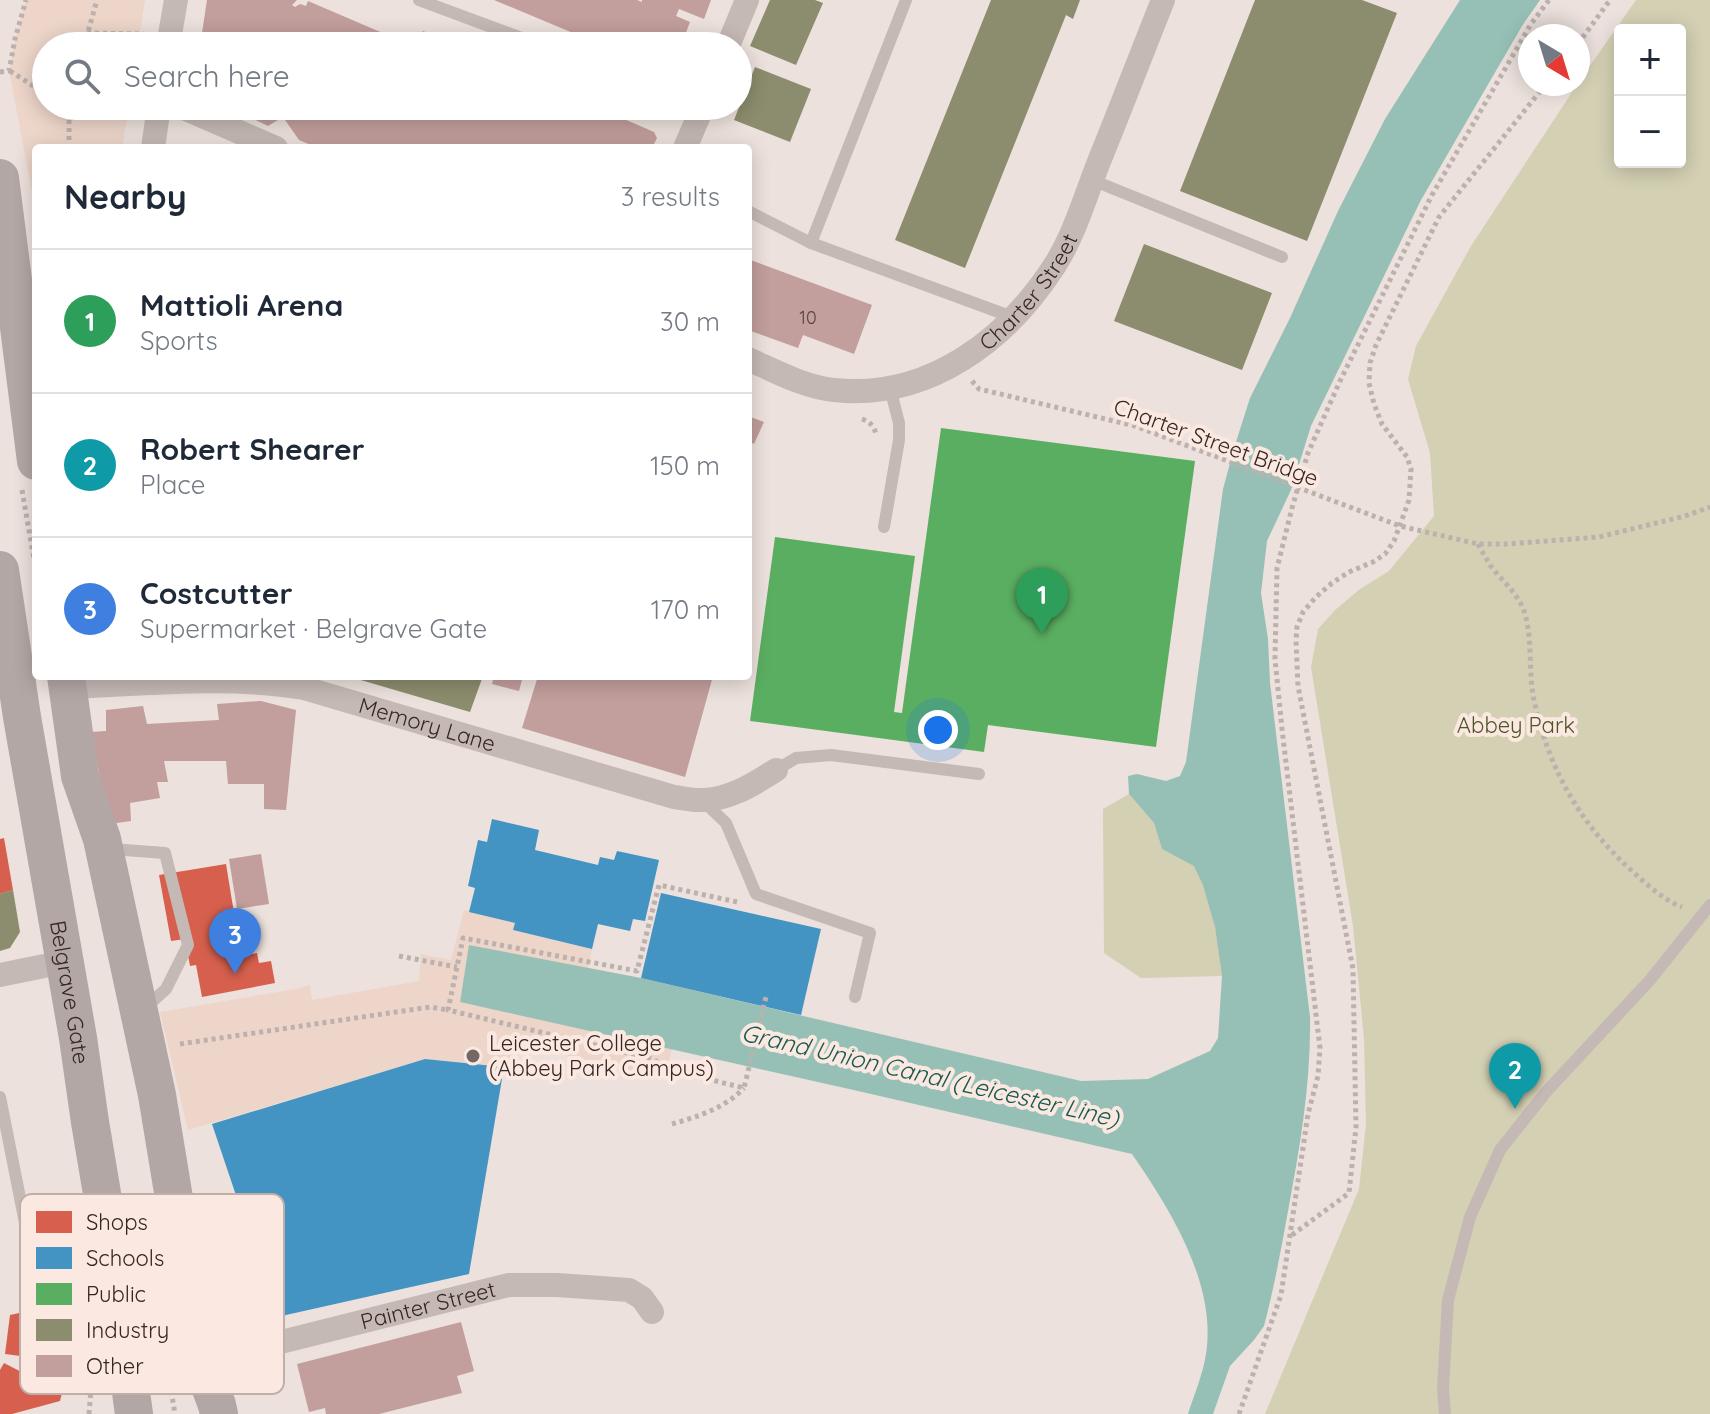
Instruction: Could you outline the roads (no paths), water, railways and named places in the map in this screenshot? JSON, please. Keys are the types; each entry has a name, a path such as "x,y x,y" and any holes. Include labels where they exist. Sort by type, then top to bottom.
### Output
{"main road":[{"path":"0,178 25,292 32,400"},
{"name":"Belgrave Gate","path":"0,570 11,721 64,962 102,1194"},
{"path":"66,682 80,776 104,849 157,1095 173,1194"},
{"name":"Belgrave Gate","path":"131,1394 134,1414"},
{"path":"212,1394 219,1414"}],"street":[{"path":"170,32 176,0"},
{"path":"734,32 747,0"},
{"name":"Charter Street","path":"752,361 796,380 831,390 890,388 925,379 955,363 1015,318 1055,264 1075,226 1163,0"},
{"path":"154,144 157,120"},
{"path":"211,120 267,144"},
{"path":"687,144 697,120"},
{"name":"Memory Lane","path":"66,682 271,683 304,688 674,797 702,801 750,786 776,770"},
{"path":"0,975 64,962"},
{"name":"Painter Street","path":"284,1341 509,1285 629,1290 642,1298 652,1312"}],"lane":[{"path":"419,0 505,32"},
{"path":"811,243 906,0"},
{"path":"1092,180 1282,257"},
{"path":"752,213 811,243 1015,318"},
{"path":"884,527 899,440 899,423 890,388"},
{"path":"776,770 796,758 831,755 979,774"},
{"path":"702,801 726,823 756,894 870,933 855,997"},
{"path":"104,849 165,853 188,945 166,989 139,1014"},
{"path":"1445,1414 1443,1389 1448,1300 1470,1217 1500,1150 1546,1092 1650,980 1706,910"},
{"path":"0,1097 20,1198"}],"water":[{"name":"Grand Union Canal (Leicester Line)","path":"1460,0 1540,0 1523,24 1518,24 1518,33 1421,200 1311,426 1291,490 1267,541 1261,593 1310,1017 1307,1091 1277,1269 1264,1326 1230,1366 1213,1414 1188,1414 1206,1354 1208,1328 1204,1301 1197,1274 1175,1223 1132,1154 460,1002 469,945 641,978 1081,1081 1148,1079 1210,1051 1218,1038 1222,976 1215,927 1203,885 1194,866 1162,849 1154,823 1129,794 1128,776 1137,774 1166,781 1180,776 1186,762 1223,489 1235,445 1250,398 1385,119"}],"place":[{"name":"Mattioli Arena","path":"1042,634"},
{"name":"Costcutter","path":"235,974"},
{"name":"Leicester College (Abbey Park Campus)","path":"473,1056"},
{"name":"Robert Shearer","path":"1515,1109"}],"park label":[{"name":"Abbey Park","path":"1516,725"}]}
